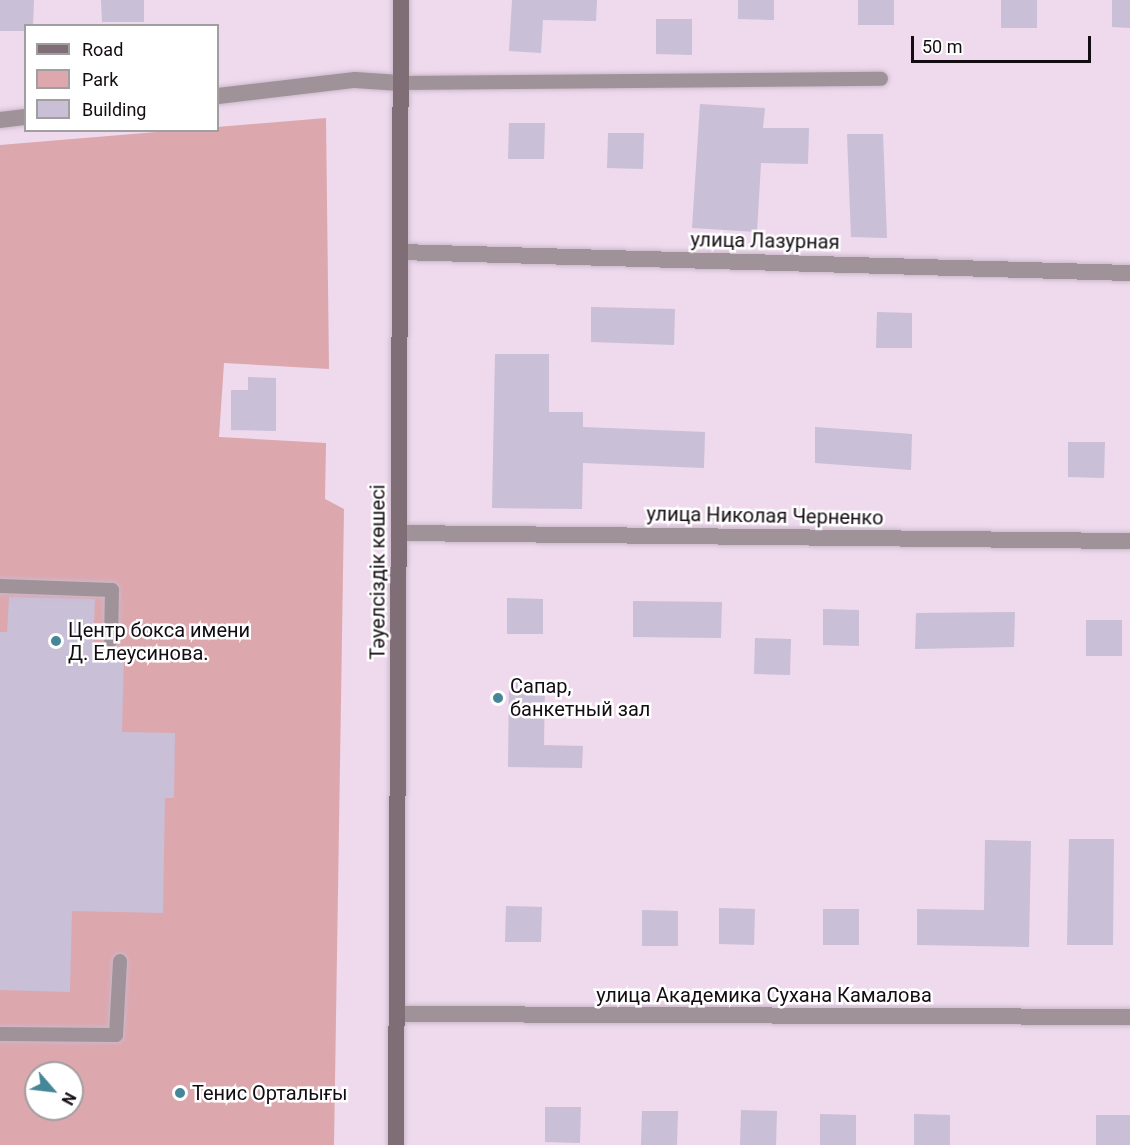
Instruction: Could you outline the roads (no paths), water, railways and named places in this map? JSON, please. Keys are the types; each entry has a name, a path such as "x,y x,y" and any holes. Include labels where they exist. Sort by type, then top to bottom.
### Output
{"main road":[{"name":"Тәуелсіздік көшесі","path":"396,1145 401,0"}],"street":[{"path":"219,96 355,80 400,83"},
{"path":"0,120 24,117"},
{"name":"улица Лазурная","path":"400,252 1130,273"},
{"name":"улица Николая Черненко","path":"399,533 1130,541"},
{"name":"улица Академика Сухана Камалова","path":"397,1014 1130,1017"}],"lane":[{"path":"400,83 880,80"},
{"path":"0,586 112,590 111,640"},
{"path":"0,1034 116,1035 120,961"}],"place":[{"name":"Центр бокса имени Д. Елеусинова.","path":"56,641"},
{"name":"Сапар, банкетный зал","path":"498,698"},
{"name":"Тенис Орталығы","path":"180,1093"}]}
